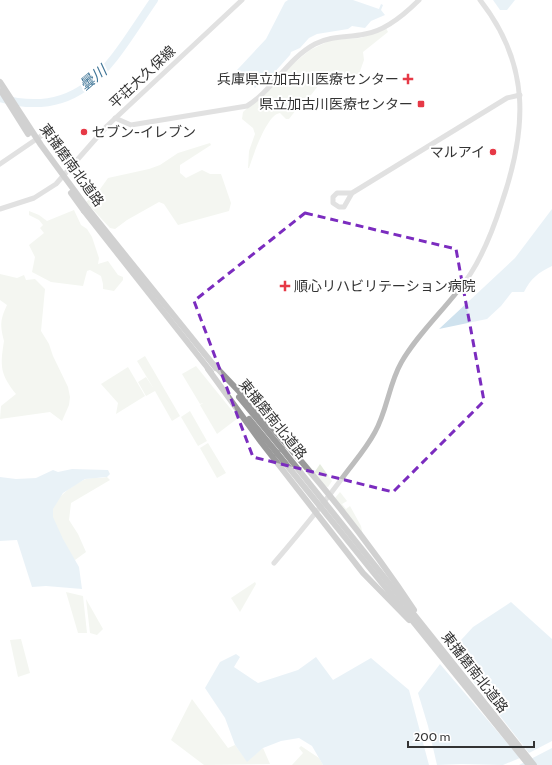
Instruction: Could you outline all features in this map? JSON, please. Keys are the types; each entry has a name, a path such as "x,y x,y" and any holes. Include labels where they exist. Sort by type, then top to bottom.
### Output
{"highway":[{"name":"東播磨南北道路","path":"0,82 86,210"},
{"name":"東播磨南北道路","path":"0,90 23,126 86,210 211,367 534,765"},
{"path":"211,367 277,432 330,496 398,586 423,629"},
{"path":"211,367 261,442 363,573 386,598 423,629"},
{"name":"東播磨南北道路","path":"423,629 529,765"}],"street":[{"name":"平荘大久保線","path":"0,209 34,198 50,189 115,118 242,0"},
{"path":"115,118 131,125 247,106 258,98 287,65 314,45 330,38 367,34 397,19 419,0"},
{"path":"274,563 315,512 330,496 368,444 376,430 401,363 470,274 483,252 495,223 516,157 520,125 520,96 514,66 504,40 480,0"},
{"path":"352,193 507,98 520,96"},
{"path":"0,164 41,136"}],"highlighted area":[{"path":"305,213 456,249 484,401 393,492 253,457 194,301"}],"shaded area":[{"path":"386,28 388,32 363,52 364,60 359,74 346,74 318,86 311,95 306,97 289,119 286,119 280,113 275,115 270,120 261,136 248,168 249,151 255,134 253,128 242,119 243,112 293,64 310,50 331,40 361,38"},
{"path":"210,143 211,145 180,165 180,173 186,178 202,170 210,174 221,174 231,203 229,211 178,225 164,204 159,202 127,220 115,229 110,228 86,202 98,192 108,178 149,169 160,165 178,153"},
{"path":"74,210 81,225 87,229 92,237 99,258 98,264 108,261 118,275 123,277 123,280 114,291 103,289 101,276 90,270 87,271 83,286 51,282 32,272 35,257 29,245 44,233 40,228 43,225 39,220 29,215 29,211 39,215 47,221"},
{"path":"0,274 17,278 24,275 26,280 35,279 45,289 41,331 49,344 68,387 70,397 69,405 62,421 50,412 0,419 1,406 16,394 7,381 2,369 4,341 1,323 7,305 0,300"},
{"path":"145,356 180,416 172,421 155,391 146,396 138,382 146,377 154,389 137,361"},
{"path":"196,366 238,418 217,434 200,405 203,403 200,404 182,374"},
{"path":"128,367 145,396 116,414 118,403 101,384"},
{"path":"190,411 207,441 198,446 181,417"},
{"path":"208,443 226,473 217,478 200,448"},
{"path":"320,464 332,481 328,487 324,486 314,473"},
{"path":"107,477 110,480 71,503 69,520 78,534 86,552 75,560 72,558 57,529 52,513 53,508 55,503 64,493 81,481 88,478"},
{"path":"340,492 347,501 342,504 346,509 350,506 361,526 363,536 335,498"},
{"path":"255,582 256,584 240,612 231,598"},
{"path":"66,592 83,596 87,633 78,633"},
{"path":"86,599 103,629 97,635 90,633"},
{"path":"21,639 30,673 18,677 10,640"},
{"path":"192,699 228,748 235,745 247,761 263,748 270,764 204,765 171,740"},
{"path":"301,746 319,758 323,765 292,765 303,753 299,748"}],"water":[{"path":"288,0 353,0 379,9 381,4 383,5 381,10 385,15 371,21 365,28 352,26 348,29 317,34 309,38 300,48 291,52 272,75 268,75 255,88 237,70 266,39 285,2"},
{"path":"493,0 515,0 507,10 500,10"},
{"path":"552,209 552,266 535,276 524,292 512,292 501,306 487,319 439,329 515,258"},
{"path":"72,469 108,470 110,474 107,477 85,479 63,493 53,509 53,517 63,539 79,567 82,589 46,586 32,587 17,540 0,541 0,477 16,479 36,478 53,470 58,472"},
{"path":"511,602 552,639 552,741 529,753 450,652 473,627"},
{"path":"236,654 240,657 234,667 258,683 298,670 316,657 333,680 371,658 409,690 429,765 323,765 312,746 299,738 281,741 263,748 247,762 235,745 225,718 205,688 220,662"},
{"path":"440,664 520,758 503,765 437,765 428,726 418,693"},
{"path":"552,748 552,765 519,765"}],"waterway":[{"name":"曇川","path":"0,98 29,103 54,101 75,93 94,80 110,63 125,44 154,0"}],"place":[{"name":"兵庫県立加古川医療センター","path":"408,79"},
{"name":"県立加古川医療センター","path":"421,104"},
{"name":"セブン-イレブン","path":"84,132"},
{"name":"マルアイ","path":"493,152"},
{"name":"順心リハビリテーション病院","path":"285,286"}]}
